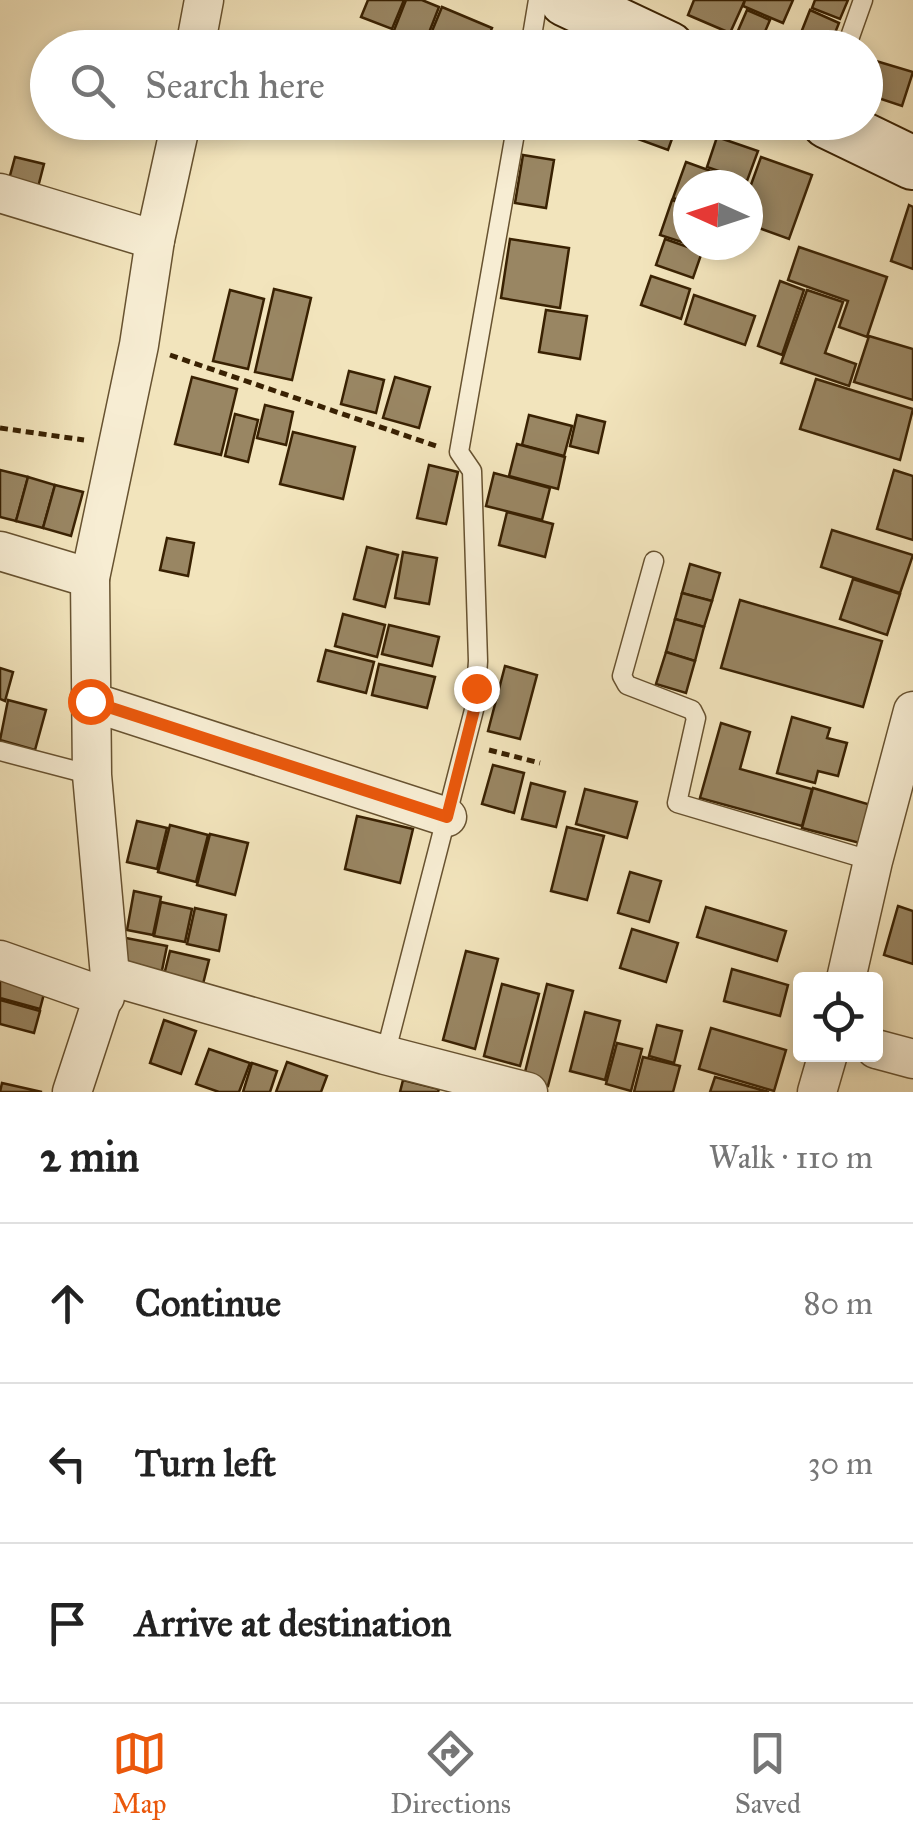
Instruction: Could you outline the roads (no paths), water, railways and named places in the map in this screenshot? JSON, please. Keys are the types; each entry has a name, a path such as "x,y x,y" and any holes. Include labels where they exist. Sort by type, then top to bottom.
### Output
{"main road":[{"path":"590,5 635,30"},
{"path":"866,140 913,162"}],"street":[{"path":"199,30 204,0"},
{"path":"72,1092 108,986 92,775 90,578 177,140"},
{"path":"0,193 155,240"},
{"path":"0,551 90,578"},
{"path":"90,701 447,817"},
{"path":"848,972 913,712"},
{"path":"0,960 108,986 393,1069 528,1092"},
{"path":"883,1050 913,1059"},
{"path":"817,1092 826,1062"}],"lane":[{"path":"533,30 538,0"},
{"path":"852,30 863,0"},
{"path":"393,1069 475,706 478,661 472,471 459,452 514,140"},
{"path":"654,561 622,676 627,685 692,710 696,718 677,803 873,861"},
{"path":"0,751 92,775"}]}
